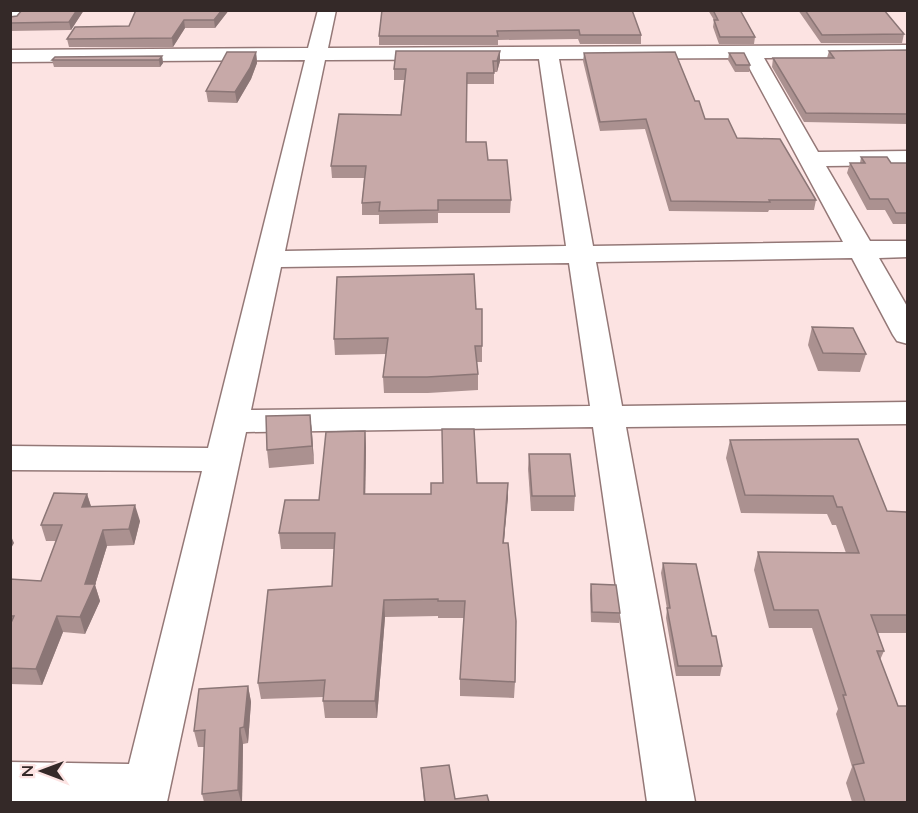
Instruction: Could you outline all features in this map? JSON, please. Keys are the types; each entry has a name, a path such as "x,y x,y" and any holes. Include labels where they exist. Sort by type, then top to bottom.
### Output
{"street":[{"path":"10,19 19,10"},
{"path":"10,783 145,794 327,10"},
{"path":"10,56 908,51"},
{"path":"751,52 908,335"},
{"path":"548,53 671,802"},
{"path":"810,159 908,158"},
{"path":"270,259 908,249"},
{"path":"232,421 908,413"},
{"path":"10,458 223,460"}],"building":[{"path":"22,10 77,10 69,22 10,23 10,17 17,16"},
{"path":"136,10 222,10 214,20 184,20 172,38 67,39 75,27 129,26"},
{"path":"382,10 632,10 641,35 580,35 579,30 497,31 498,36 379,36"},
{"path":"713,10 740,10 755,37 720,37 714,20 718,20"},
{"path":"805,10 884,10 904,34 822,35"},
{"path":"908,50 908,114 806,113 773,58 834,58 829,51"},
{"path":"396,51 500,51 497,61 493,61 494,73 467,73 466,142 486,142 488,160 507,160 511,200 438,200 438,210 379,211 380,202 362,203 366,166 331,166 339,114 401,115 406,69 394,69"},
{"path":"227,52 256,52 250,68 235,92 206,91"},
{"path":"675,52 695,101 699,101 705,119 728,119 737,138 780,139 816,200 671,201 646,119 600,122 584,53"},
{"path":"729,53 744,53 750,65 736,65"},
{"path":"162,56 159,60 52,60 55,57"},
{"path":"861,157 887,157 891,163 908,163 908,213 896,213 888,199 870,199 850,163 865,163"},
{"path":"474,274 476,309 482,309 482,346 475,346 478,374 383,377 388,338 334,339 337,277"},
{"path":"812,327 853,328 866,354 823,353"},
{"path":"310,415 312,446 267,450 266,416"},
{"path":"442,429 474,429 477,483 508,483 503,543 508,543 516,621 515,682 460,679 465,601 438,601 438,599 384,600 375,701 323,701 325,680 258,683 268,590 332,586 335,533 279,533 285,500 319,500 326,432 365,431 364,494 431,494 431,483 443,483"},
{"path":"858,439 887,511 906,512 908,515 908,615 871,615 884,651 877,651 898,706 908,706 908,802 865,802 853,765 864,763 843,695 846,695 818,610 774,610 758,552 859,553 842,507 837,507 833,496 745,495 730,440"},
{"path":"529,454 570,454 575,496 532,496"},
{"path":"54,493 87,494 82,507 135,505 129,529 103,530 85,584 95,584 80,617 57,616 36,669 10,668 10,625 14,616 10,616 10,579 41,581 62,525 41,525"},
{"path":"663,563 696,564 712,636 716,636 722,666 678,666 667,608 670,608"},
{"path":"591,584 616,585 620,613 592,612"},
{"path":"248,686 244,727 240,728 238,790 202,794 205,730 194,731 199,689"},
{"path":"449,765 455,799 487,795 489,802 425,802 421,768"}]}
